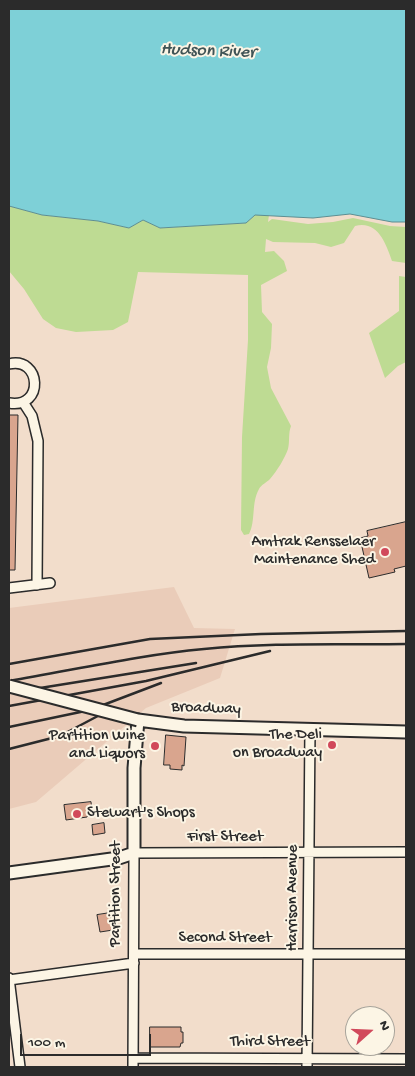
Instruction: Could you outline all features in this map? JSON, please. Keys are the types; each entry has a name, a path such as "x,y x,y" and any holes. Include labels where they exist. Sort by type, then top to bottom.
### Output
{"street":[{"path":"9,364 22,364 30,370 34,377 35,386 32,395 23,402 9,403"},
{"path":"23,402 32,416 38,441 37,585"},
{"path":"9,588 50,584"},
{"name":"Broadway","path":"9,686 138,720 176,725 406,732"},
{"name":"Partition Street","path":"133,1062 134,768 138,720"},
{"name":"Harrison Avenue","path":"307,1062 310,729"},
{"name":"First Street","path":"134,853 406,852"},
{"path":"9,873 119,858 134,853"},
{"name":"Second Street","path":"9,979 134,959 308,954 406,954"},
{"path":"9,979 20,1065 9,1063"},
{"name":"Third Street","path":"133,1062 307,1062 406,1058"}],"shaded area":[{"path":"174,587 194,628 235,629 220,678 146,708 36,802 9,809 9,608"}],"green space":[{"path":"9,206 42,215 98,221 129,228 143,220 160,228 246,223 255,215 269,215 268,222 272,219 308,224 353,218 390,226 406,227 406,263 392,261 380,235 370,227 363,225 355,226 344,243 331,247 315,243 273,242 266,239 265,252 274,251 284,261 287,271 261,285 262,312 272,324 271,348 267,367 271,388 291,426 288,449 285,456 270,479 260,488 257,494 249,534 244,535 241,530 242,437 248,340 248,275 138,272 128,322 113,330 76,332 56,328 43,319 24,289 9,271"},
{"path":"399,276 406,277 406,362 398,366 385,378 369,333 399,311"}],"water":[{"name":"Hudson River","path":"9,9 406,9 406,222 392,222 350,214 313,218 255,215 246,223 160,228 143,220 129,228 98,221 42,215 9,206"}],"building":[{"path":"9,415 18,415 15,570 9,570"},
{"name":"Amtrak Rensselaer Maintenance Shed","path":"406,522 406,566 394,569 395,572 369,578 360,538 368,536 367,531"},
{"path":"166,735 186,737 184,766 182,765 182,770 170,769 170,765 164,765"},
{"name":"Stewart's Shops","path":"91,802 92,811 87,817 66,820 64,805"},
{"path":"104,823 105,833 93,835 92,825"},
{"path":"110,913 113,930 100,932 97,915"},
{"path":"150,1027 181,1027 183,1043 181,1043 180,1047 150,1047"}],"railway":[{"path":"9,664 150,639 261,634 406,631"},
{"path":"9,681 131,659 204,649 280,645 406,644"},
{"path":"9,706 146,681 270,651"},
{"path":"9,693 196,663"},
{"path":"9,727 90,710 161,683"},
{"path":"9,749 60,736 113,708"}],"place":[{"name":"Amtrak Rensselaer Maintenance Shed","path":"385,552"},
{"name":"The Deli on Broadway","path":"332,745"},
{"name":"Partition Wine and Liquors","path":"155,746"},
{"name":"Stewart's Shops","path":"77,814"}]}
